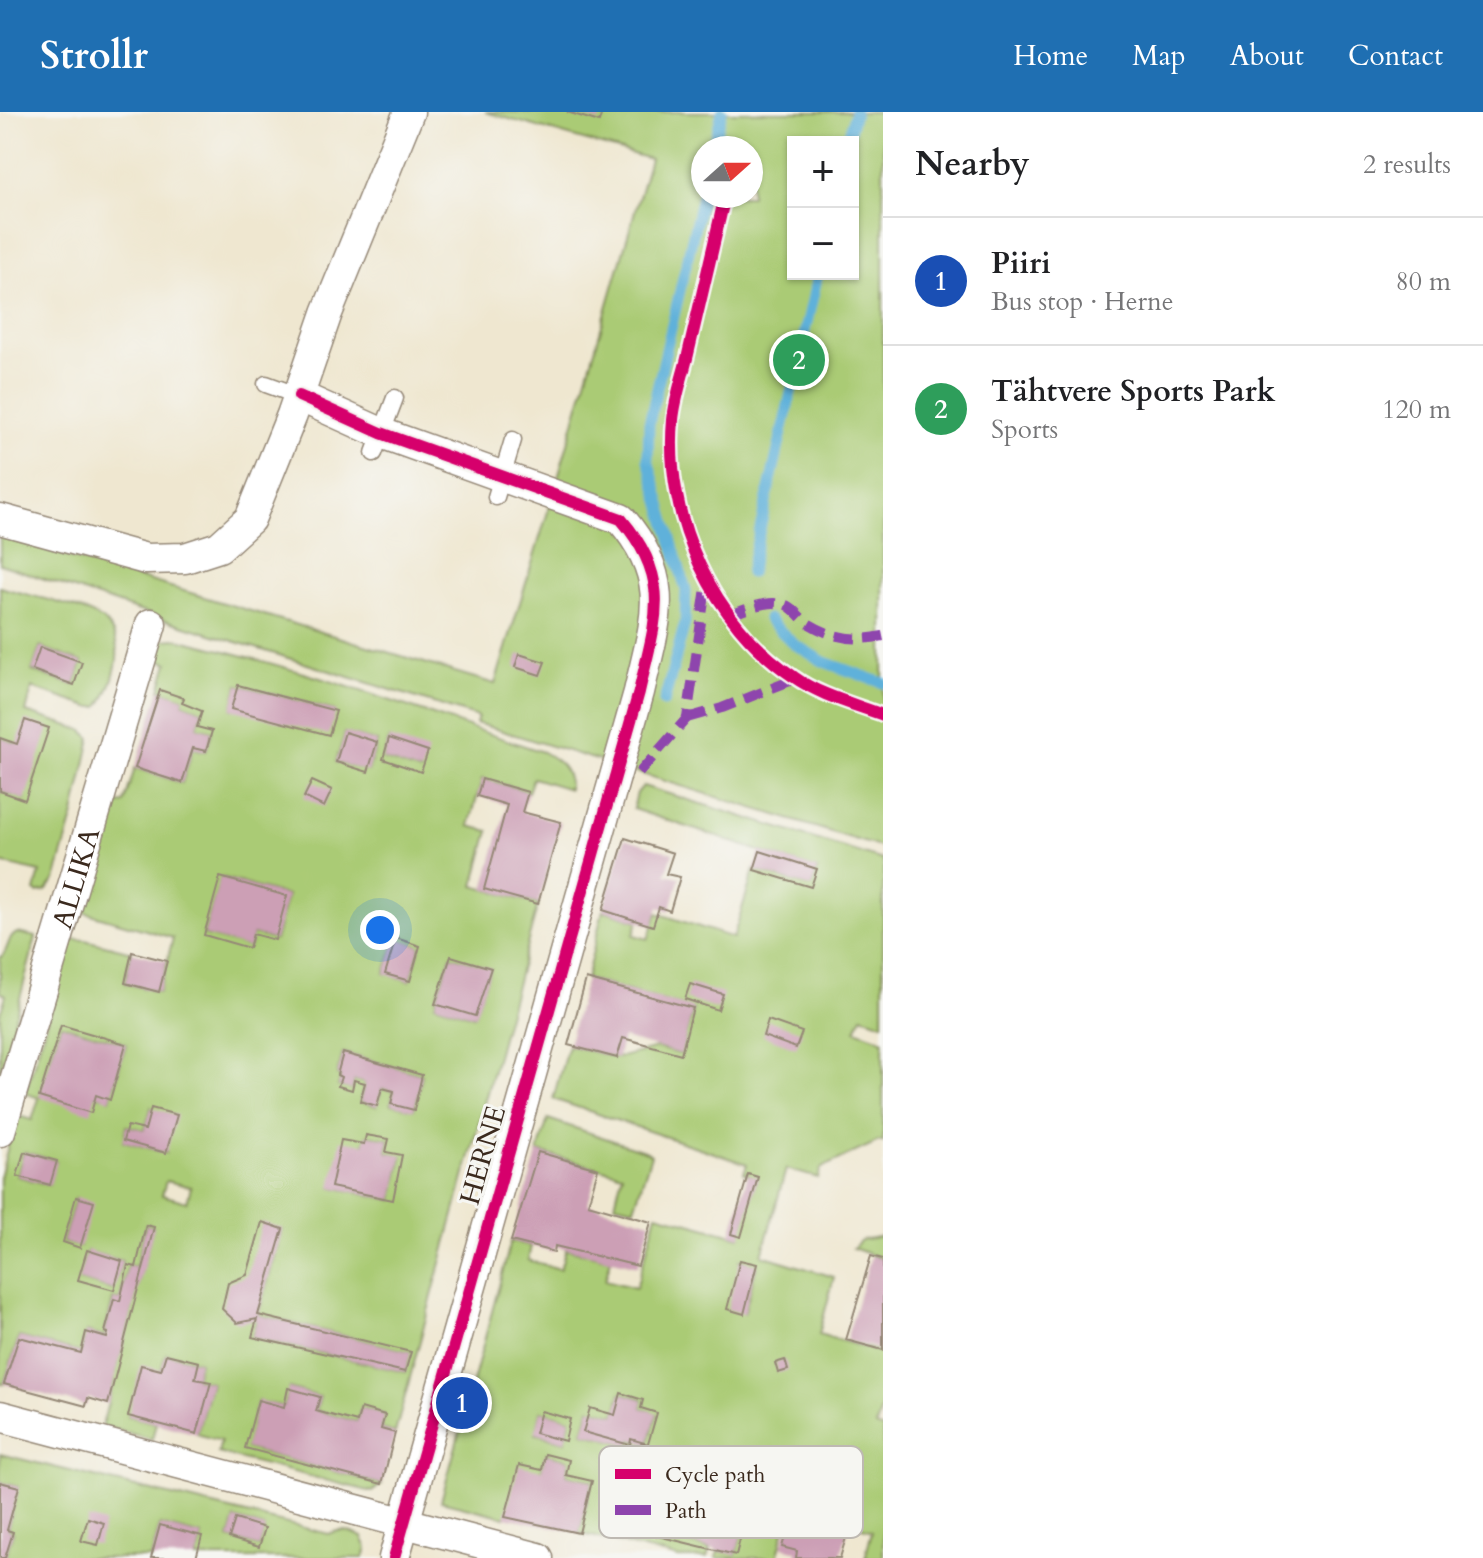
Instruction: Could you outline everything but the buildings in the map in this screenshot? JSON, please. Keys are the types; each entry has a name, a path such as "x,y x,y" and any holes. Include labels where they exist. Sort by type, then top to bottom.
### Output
{"street":[{"path":"0,519 146,559 185,558 219,547 250,519 299,396 327,313 409,112"},
{"name":"HERNE","path":"299,396 378,443 499,487 621,519 649,559 656,588 656,617 639,692 394,1558"},
{"name":"ALLIKA","path":"0,1131 151,624"},
{"path":"0,1416 538,1558"}],"lane":[{"path":"266,384 299,396"},
{"path":"378,443 395,398"},
{"path":"499,487 513,440"}],"green space":[{"path":"485,112 883,112 883,848 476,723 478,717 172,622 0,564 0,536 495,684 650,159"},
{"path":"0,587 73,607 107,624 115,639 117,661 110,687 99,707 89,707 32,688 26,712 82,730 91,738 55,880 46,891 35,891 40,872 0,863 0,791 25,799 17,744 0,738","holes":["40,647 82,662 74,685 32,671"]},
{"path":"176,639 269,663 543,752 559,762 568,776 569,789 533,778 528,792 482,779 469,826 489,831 474,886 538,904 395,1433 381,1429 384,1415 361,1408 357,1422 316,1411 320,1397 289,1388 284,1407 258,1401 246,1448 382,1484 372,1492 218,1453 221,1441 197,1434 211,1382 195,1379 199,1362 166,1354 161,1370 128,1416 156,1423 152,1439 102,1426 153,1227 146,1225 136,1267 128,1265 120,1301 113,1299 104,1337 86,1332 81,1353 19,1337 4,1384 0,1383 0,1178 15,1118 32,1120 39,1098 25,1093 72,939 132,952 125,983 159,992 173,938 80,911 112,804 124,803 135,768 182,783 193,748 206,751 212,731 197,727 202,711 182,703 183,698 160,690 168,663 153,658 164,640","holes":["238,685 335,711 232,709","345,733 377,742 368,771 336,762","389,739 421,772 383,759","221,877 287,896 275,940 253,934 249,947 204,935","396,939 420,946 410,981 385,973","451,956 490,969 474,1016 435,1004","61,1025 126,1044 110,1099 96,1095 40,1097","343,1053 422,1075 414,1109 391,1104 394,1091 382,1088 376,1106 360,1101 365,1083 354,1080 352,1089 338,1086 341,1077 337,1075","151,1108 166,1153 124,1141 127,1126 145,1130","367,1135 389,1139 386,1152 402,1156 393,1200 332,1187 364,1144","24,1152 56,1161 49,1185 17,1176","166,1181 191,1187 187,1202 162,1195","76,1197 80,1247 63,1242","283,1229 258,1315 410,1352 405,1372 252,1337 257,1319 247,1275","87,1251 122,1261 113,1290 79,1280"]},
{"path":"643,786 883,860 883,1023 862,1016 856,1030 883,1040 883,1142 879,1141 821,1168 818,1178 786,1169 762,1255 834,1277 819,1334 883,1353 883,1402 876,1426 883,1429 883,1558 865,1558 872,1531 863,1528 863,1446 599,1446 599,1538 579,1533 592,1481 566,1475 569,1460 546,1454 542,1470 505,1517 441,1501 511,1241 531,1246 528,1260 560,1269 566,1249 611,1259 605,1280 636,1288 657,1214 740,1237 757,1178 744,1173 747,1164 553,1099 568,1045 617,1058 657,1048 680,1054 693,1009 586,979 603,910 638,921 634,935 648,939 657,913 733,938 754,870 811,887 817,870 633,809 637,793","holes":["740,1260 757,1265 744,1314","621,1393 643,1399 641,1408 657,1414 648,1444 631,1439 629,1445 583,1432 590,1408 615,1415","541,1411 570,1419 565,1441 536,1434"]},
{"path":"17,933 36,937 0,1075 0,1014 6,995 0,992 0,958"},
{"path":"548,1119 651,1155 634,1208 615,1204 622,1174 538,1152"},
{"path":"883,1236 883,1259 853,1248 861,1240"},
{"path":"0,1454 329,1534 349,1532 362,1537 367,1548 364,1558 196,1558 202,1536 160,1525 151,1558 5,1558 13,1532 7,1530 18,1487 0,1482","holes":["235,1519 264,1528 259,1547 229,1538"]},
{"path":"599,1538 665,1538 710,1549 707,1558 679,1558"},
{"path":"740,1538 782,1538 777,1558 716,1558 718,1551 736,1554"}],"waterway":[{"path":"716,136 722,112"},
{"path":"849,136 855,112"},
{"path":"664,702 685,623 686,590 648,460 649,423 699,208"},
{"path":"750,573 817,280"},
{"path":"768,619 794,644 824,662 883,683"}],"marked path":[{"path":"639,773 687,718 707,581"},
{"path":"728,616 755,606 775,603 789,606 806,622 834,635 863,639 883,636"},
{"path":"687,718 722,708 795,679"}],"cycle path":[{"path":"722,208 673,420 672,457 686,530 718,598 740,628 765,654 814,689 883,715"},
{"path":"299,396 381,433 621,519 638,541 648,562 656,602 639,692 394,1558"}],"place":[{"name":"Tähtvere Sports Park","path":"799,360"},
{"name":"Piiri","path":"462,1403"}]}
